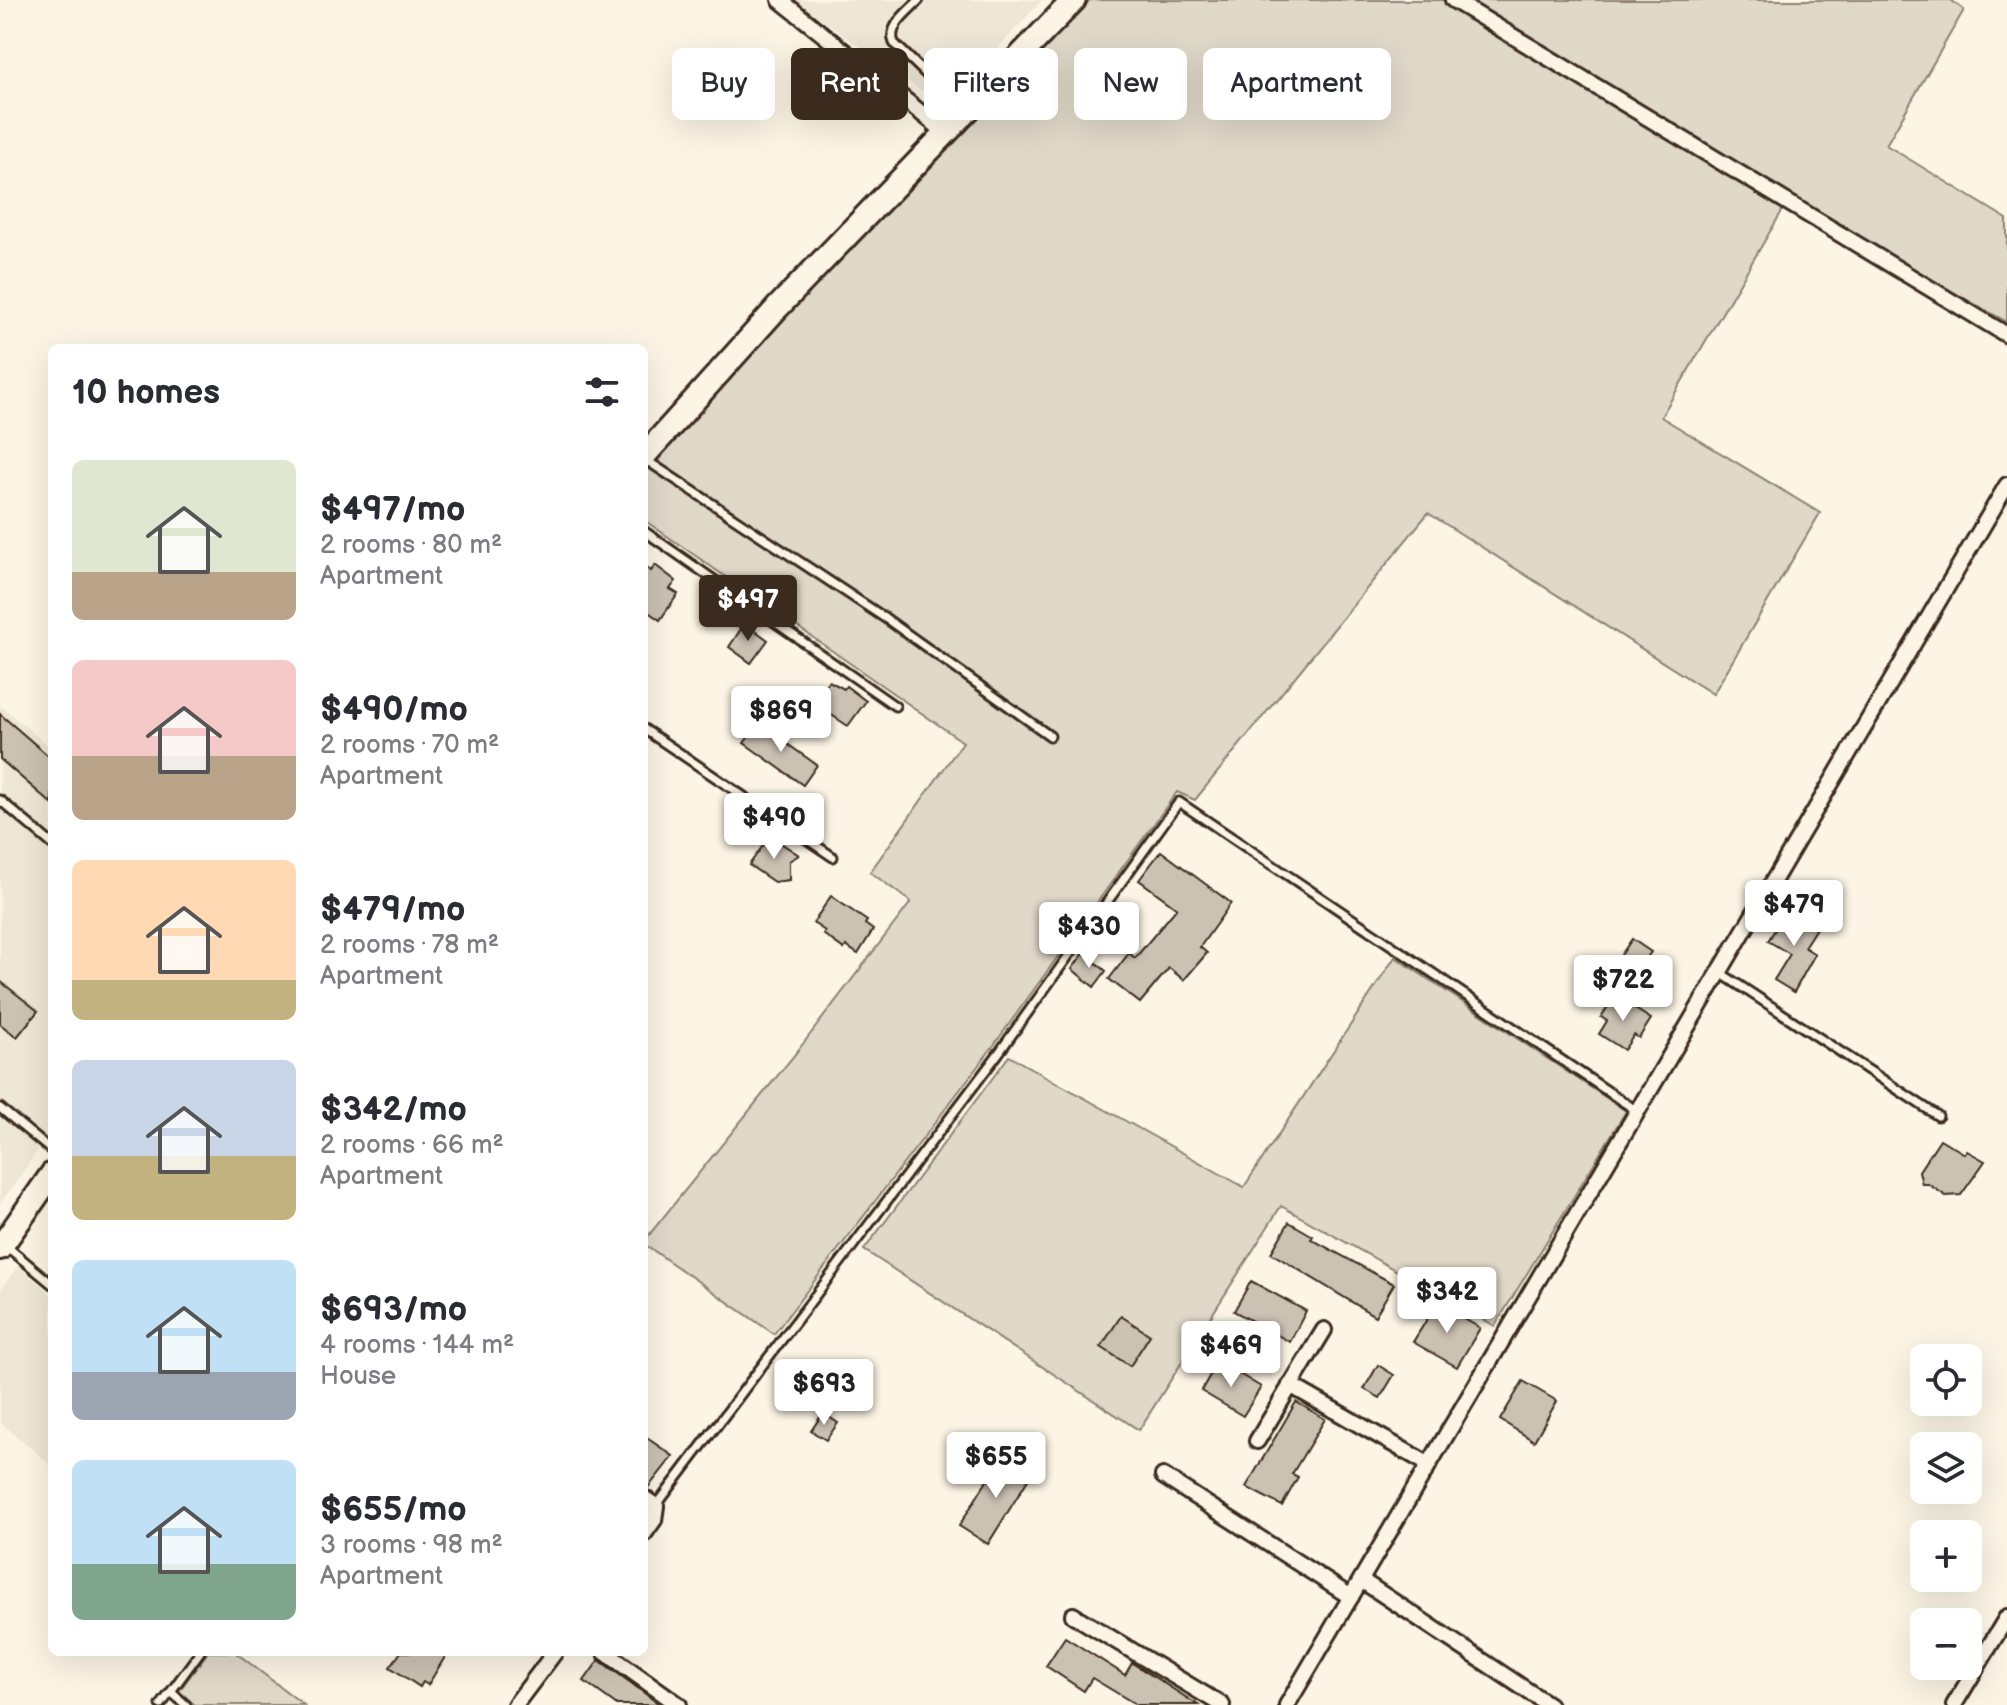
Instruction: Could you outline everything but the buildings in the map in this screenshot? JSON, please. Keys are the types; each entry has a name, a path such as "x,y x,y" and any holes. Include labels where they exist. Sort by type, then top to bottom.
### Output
{"street":[{"path":"780,0 945,132"},
{"path":"1027,48 1074,0"},
{"path":"1453,0 2007,335"},
{"path":"648,453 777,308 957,120"},
{"path":"1287,1705 2007,485"},
{"path":"2,1246 45,1198"},
{"path":"1257,1441 1324,1330"},
{"path":"1290,1385 1428,1464"},
{"path":"1163,1476 1351,1597"},
{"path":"648,1528 654,1520 650,1502"},
{"path":"1361,1580 1549,1705"},
{"path":"1073,1615 1222,1705"},
{"path":"1954,1705 2007,1617"},
{"path":"515,1705 552,1656"},
{"path":"611,1656 679,1705"}],"lane":[{"path":"919,0 894,27 891,36 894,43 924,72"},
{"path":"648,460 888,620 1050,736"},
{"path":"648,534 895,706"},
{"path":"648,732 833,857"},
{"path":"0,800 48,841"},
{"path":"650,1502 998,1054 1179,802 1637,1111"},
{"path":"1719,972 1938,1116"},
{"path":"0,1108 48,1148"},
{"path":"2,1246 48,1281"},
{"path":"161,1705 197,1656"},
{"path":"171,1692 186,1705"}],"shaded area":[{"path":"795,0 1042,0 998,48 924,48 924,93 908,81 908,48 862,48"},
{"path":"1090,0 1951,0 1964,10 1886,145 2007,219 2007,322 1788,201 1661,417 1820,513 1713,694 1428,513 1195,800 1177,792 994,1045 774,1334 648,1247 648,1236 796,1053 911,902 870,872 963,742 648,523 648,469 796,306 975,120 1058,120 1058,48 1044,48"},
{"path":"0,705 48,746 48,1137 0,1204"},
{"path":"1395,957 1626,1111 1495,1326 1281,1206 1139,1430 864,1250 1009,1056 1244,1187"},
{"path":"18,1266 48,1292 48,1463 0,1422 0,1290"},
{"path":"205,1656 240,1656 304,1705 195,1705 179,1691"}]}
